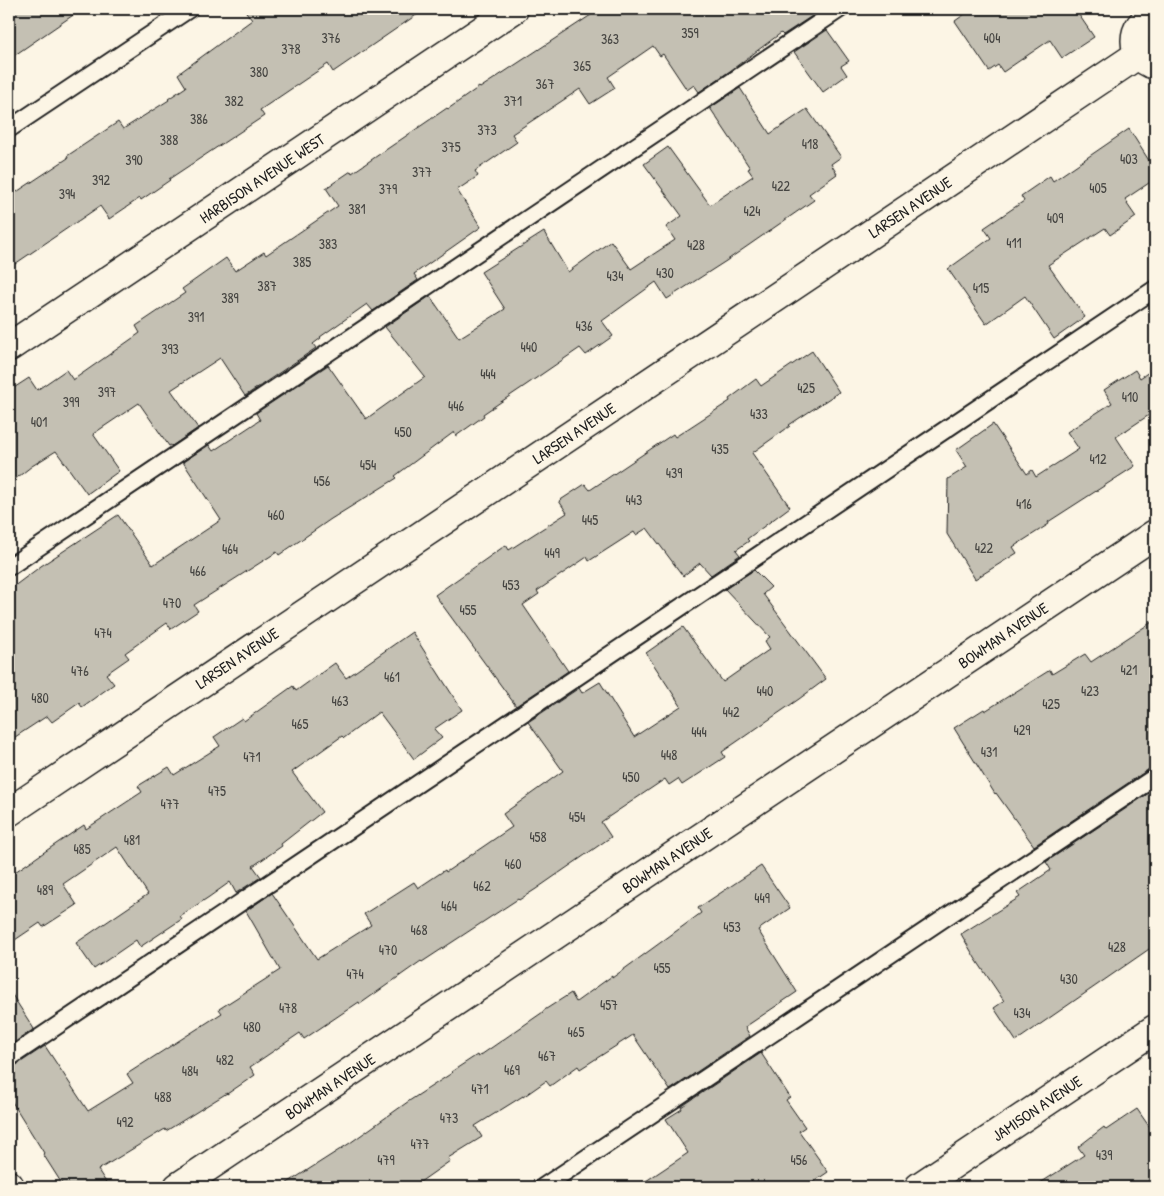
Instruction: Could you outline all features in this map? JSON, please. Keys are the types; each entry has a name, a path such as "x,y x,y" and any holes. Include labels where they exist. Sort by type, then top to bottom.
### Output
{"street":[{"name":"HARBISON AVENUE WEST","path":"9,347 514,9"},
{"path":"1147,15 1136,33 1135,44 1147,60"},
{"name":"LARSEN AVENUE","path":"9,812 1147,60"},
{"name":"BOWMAN AVENUE","path":"178,1187 1155,534"},
{"name":"JAMISON AVENUE","path":"919,1187 1155,1029"}],"lane":[{"path":"9,129 189,9"},
{"path":"9,567 840,9"},
{"path":"9,1058 1155,289"},
{"path":"543,1187 1155,778"}],"building":[{"path":"9,9 82,9 9,59"},
{"path":"244,9 425,9 333,72 328,64 260,110 264,116 169,179 141,200 140,198 109,219 100,206 9,268 9,197 118,122 123,129 186,87 178,74 252,20"},
{"path":"600,9 814,9 815,14 783,35 781,33 699,92 694,85 687,90 663,54 660,56 653,46 608,77 615,88 590,104 580,89 512,134 517,142 475,171 478,176 457,190 481,227 414,274 418,280 373,311 367,304 320,337 313,344 316,348 245,396 220,358 171,390 198,428 172,446 169,446 139,403 93,434 119,471 87,494 56,451 32,466 9,484 9,391 29,378 37,390 66,370 73,380 140,333 136,326 185,293 182,289 226,258 235,271 264,252 266,255 338,206 326,188 351,171 352,173 447,108"},
{"path":"972,9 1075,9 1094,37 1062,58 1050,40 1003,72 998,65 989,71 955,21"},
{"path":"827,30 849,61 841,66 847,75 823,92 794,52"},
{"path":"740,88 770,134 807,109 841,157 831,164 837,174 809,194 814,200 667,299 656,282 602,321 613,336 586,355 580,348 483,414 484,416 456,436 454,432 395,476 397,478 331,519 279,555 277,552 194,605 198,611 171,629 167,623 125,653 129,658 106,674 114,684 82,707 79,703 52,722 47,716 9,741 9,590 41,566 118,515 153,565 221,520 183,462 209,445 213,451 260,420 256,413 328,365 366,419 425,377 385,327 430,296 459,338 505,309 481,272 544,232 568,272 611,241 631,269 675,240 666,227 682,216 644,164 668,147 710,205 753,176 748,169 750,168 710,108"},
{"path":"1129,129 1155,170 1155,179 1125,199 1136,217 1110,235 1105,228 1048,265 1085,317 1054,339 1025,296 986,324 948,269 991,238 984,228 1024,201 1021,196 1050,176 1053,181"},
{"path":"812,351 839,392 789,425 752,453 790,507 747,539 749,541 736,550 740,555 711,575 700,563 683,576 647,528 636,535 634,532 589,561 587,557 537,591 539,594 523,605 568,671 516,706 435,595 506,545 509,550 567,513 559,501 585,484 590,490 673,434 675,437 730,401 729,399 756,379 761,386"},
{"path":"1155,368 1155,411 1116,437 1135,466 1048,522 1049,524 1013,547 1017,553 975,579 947,534 948,479 967,467 956,450 993,424 1027,474 1032,470 1036,477 1079,449 1067,432 1112,403 1104,390 1135,370 1140,378"},
{"path":"754,570 771,587 763,594 826,679 722,752 725,757 682,785 678,779 669,785 665,779 601,822 611,837 536,889 421,961 360,1004 359,1002 304,1039 300,1033 250,1067 255,1075 227,1094 98,1170 109,1187 64,1187 9,1097 9,1068 45,1046 88,1111 133,1083 127,1074 222,1013 219,1009 280,970 246,911 272,893 317,959 371,925 364,914 414,882 418,888 445,870 446,872 512,827 503,814 563,771 528,722 579,688 582,693 600,682 634,737 681,706 646,653 683,627 723,682 770,649 765,641 770,637 725,589"},
{"path":"1155,620 1155,767 1149,769 1034,846 995,794 954,728 1050,670 1052,674 1085,654 1091,662"},
{"path":"412,632 462,710 434,729 442,738 414,759 379,712 344,738 342,736 292,772 322,812 281,844 282,846 253,866 261,877 236,893 230,882 180,916 182,919 140,947 136,940 94,969 76,943 148,894 117,847 63,884 77,905 43,927 40,923 9,944 9,876 84,825 86,829 142,792 138,786 169,767 174,775 220,746 214,737 242,718 244,721 293,686 296,691 335,663 346,678"},
{"path":"1155,789 1155,945 1016,1041 994,1008 1004,1001 961,934 1020,897 1017,893 1051,870 1046,862"},
{"path":"761,866 790,908 758,930 797,992 745,1027 750,1036 670,1090 633,1035 580,1069 578,1066 550,1086 546,1081 475,1126 482,1137 448,1158 450,1161 413,1187 281,1187 350,1143 451,1072 477,1055 478,1057 571,993 576,1002 612,976 612,978 701,913 698,908"},
{"path":"9,990 34,1029 9,1046"},
{"path":"761,1053 790,1097 786,1100 805,1127 799,1131 828,1172 806,1187 637,1187 688,1153 666,1119"},
{"path":"1137,1109 1155,1135 1155,1177 1141,1187 1034,1187 1084,1155 1078,1147 1104,1127 1106,1130"}]}
